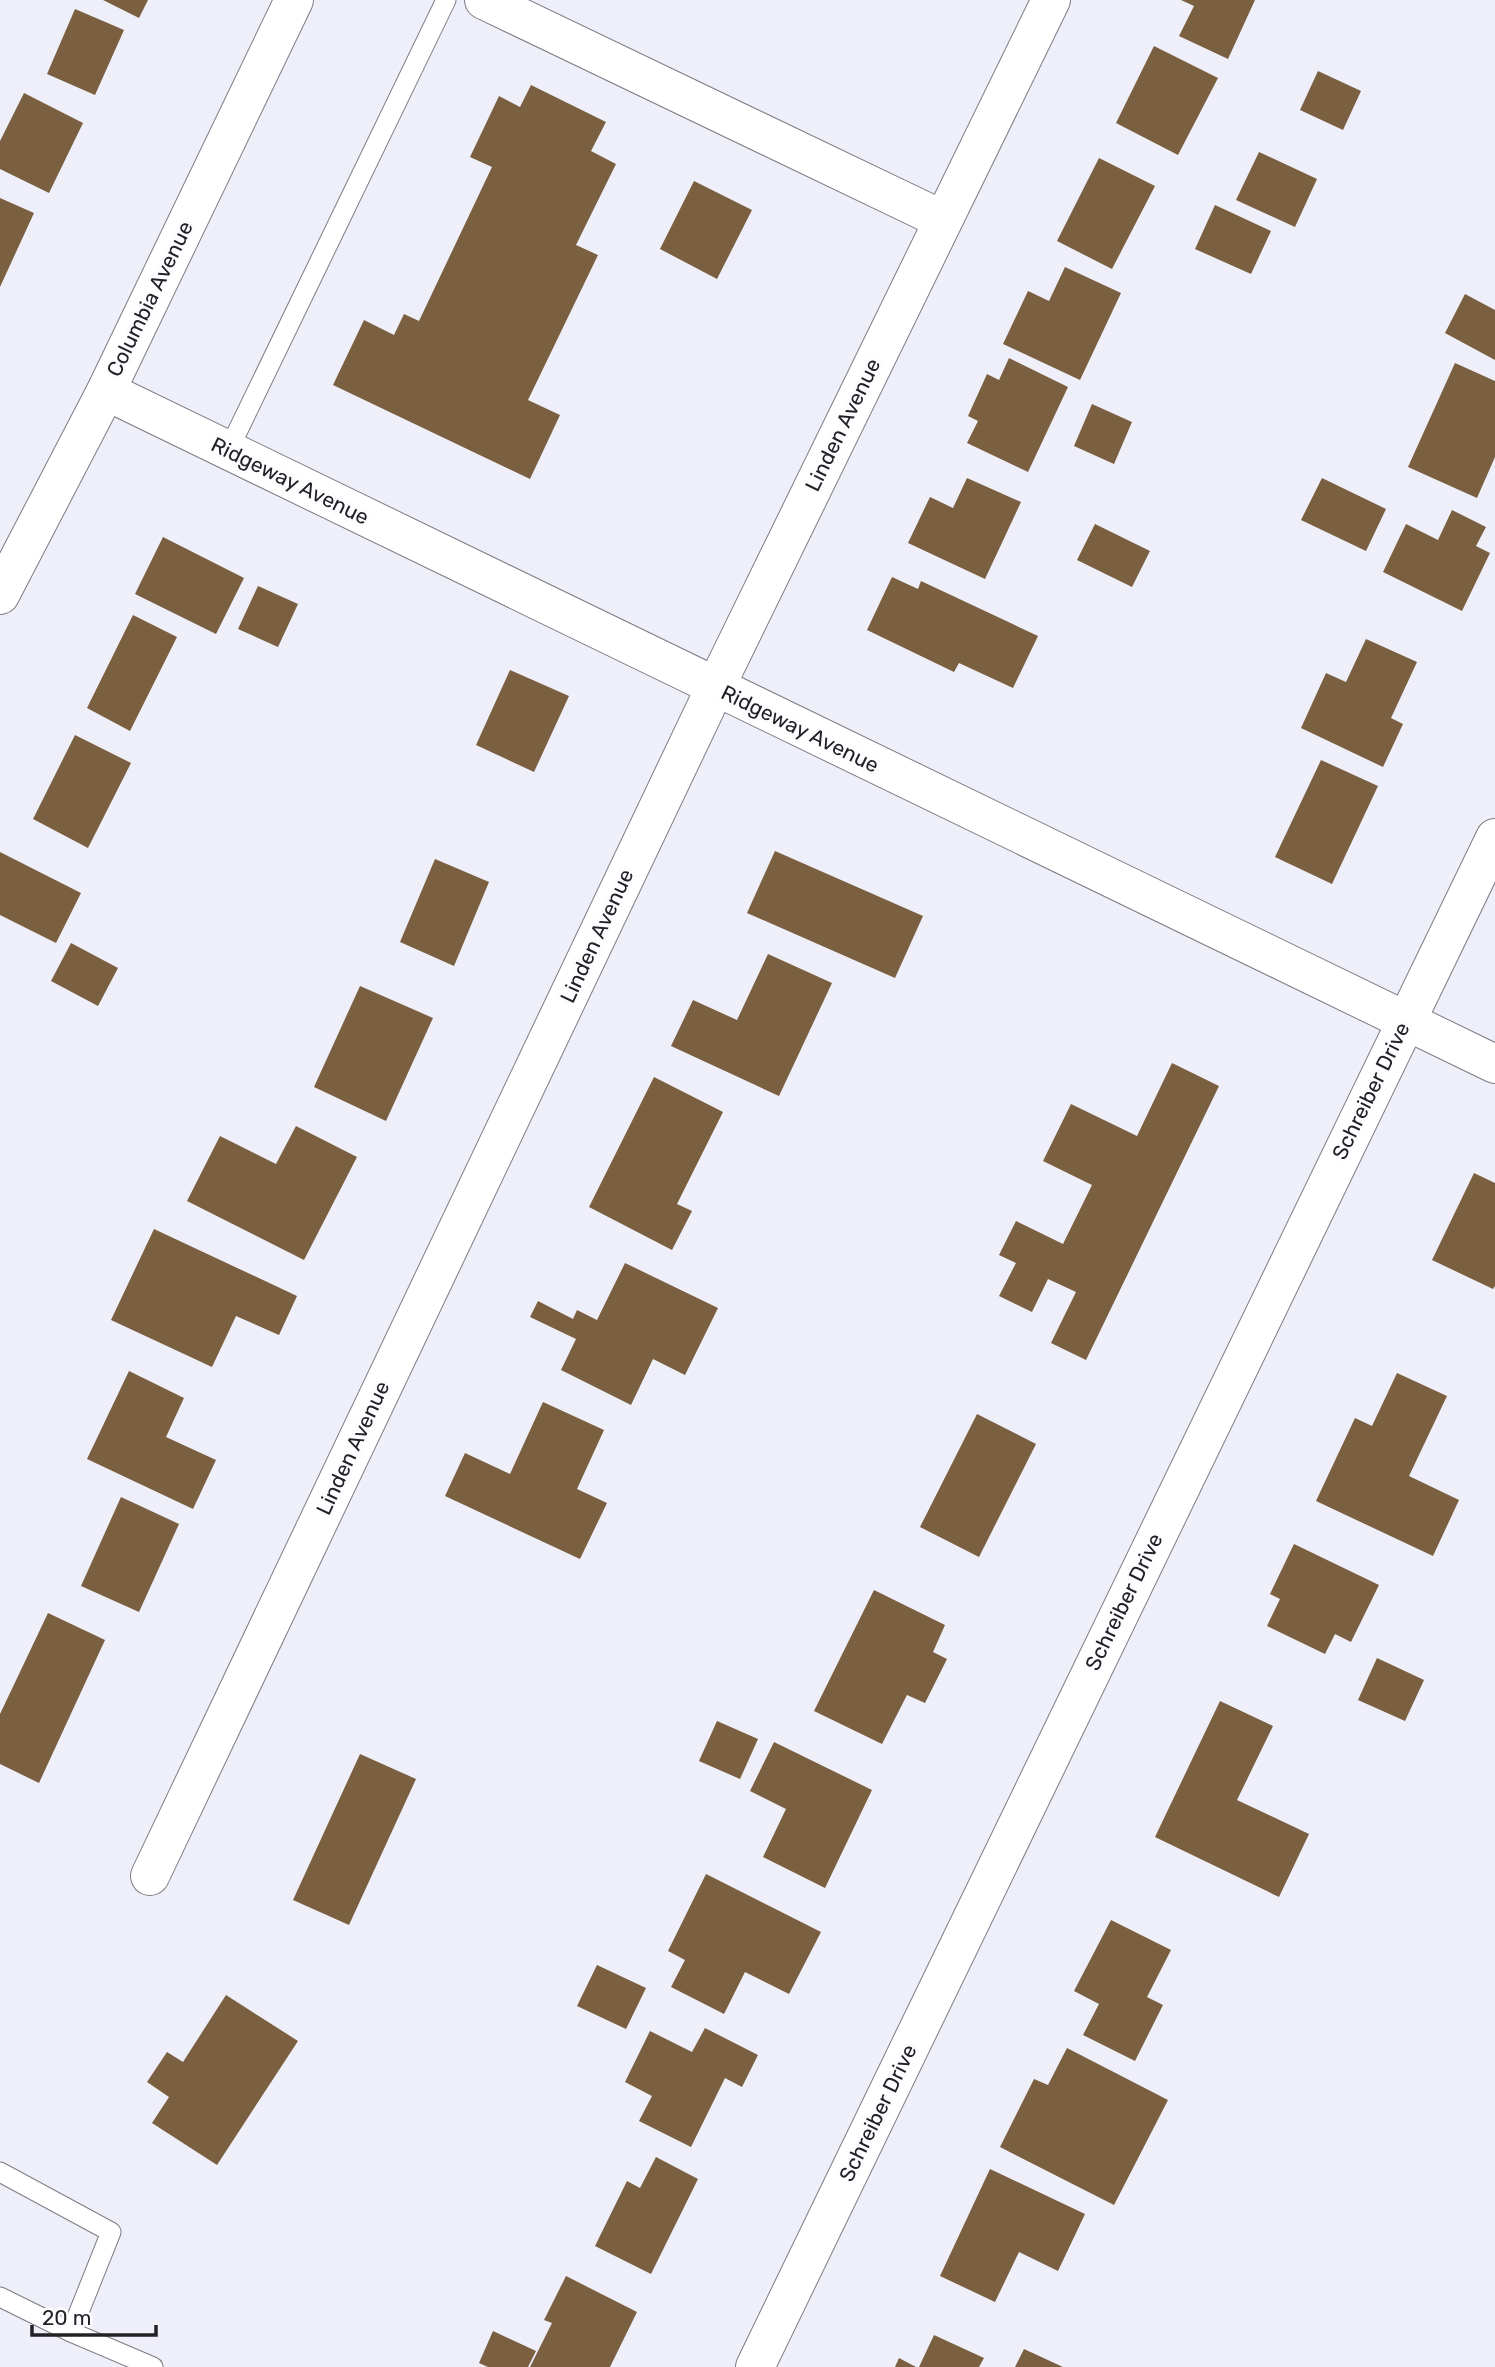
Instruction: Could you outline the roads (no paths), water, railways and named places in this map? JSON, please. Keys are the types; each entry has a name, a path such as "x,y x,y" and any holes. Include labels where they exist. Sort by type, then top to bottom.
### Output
{"street":[{"name":"Columbia Avenue","path":"0,595 106,391 294,0"},
{"path":"484,0 943,220"},
{"name":"Linden Avenue","path":"150,1876 715,688 1051,0"},
{"name":"Ridgeway Avenue","path":"106,391 1495,1064"},
{"name":"Schreiber Drive","path":"755,2367 1495,838"}],"lane":[{"path":"228,451 446,0"},
{"path":"0,2172 111,2232 71,2332"},
{"path":"0,2297 71,2332 153,2367"}]}
